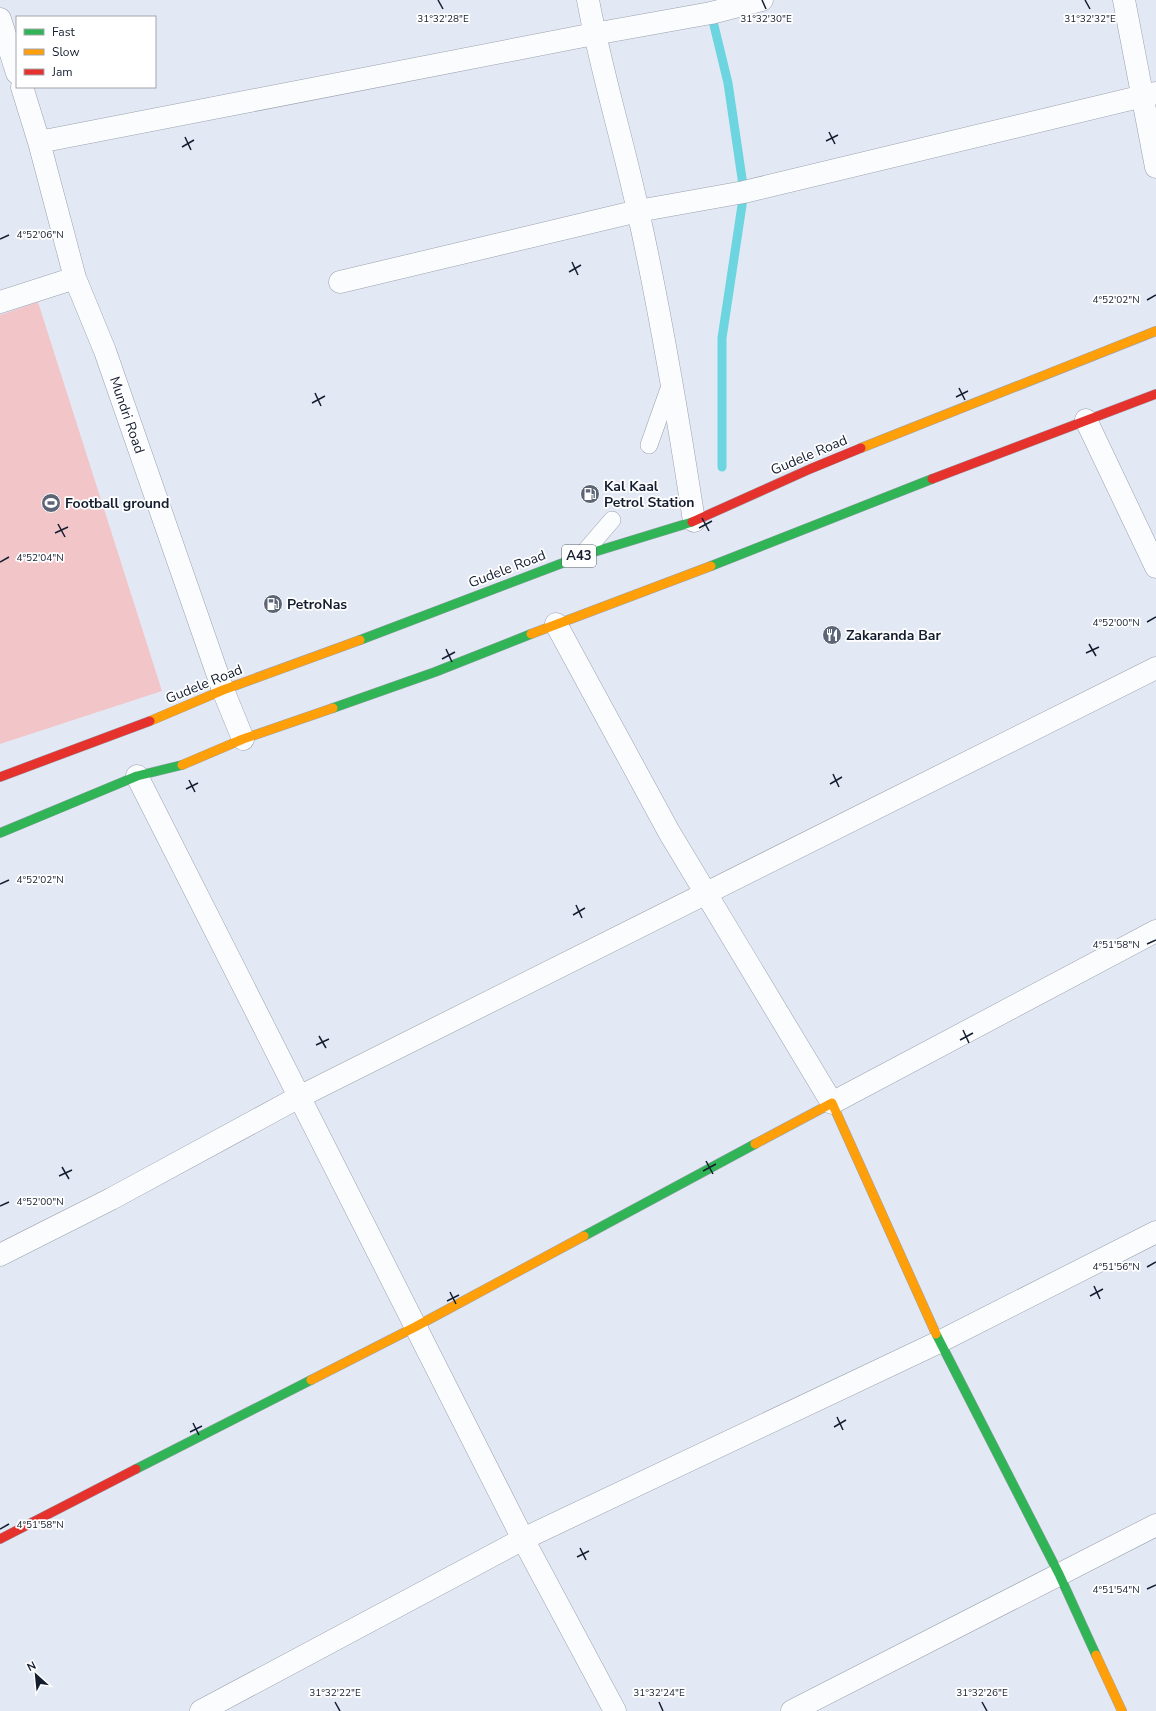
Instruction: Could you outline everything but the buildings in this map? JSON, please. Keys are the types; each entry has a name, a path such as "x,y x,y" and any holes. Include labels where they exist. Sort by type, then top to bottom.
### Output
{"main road":[{"name":"Gudele Road","path":"0,778 162,716 223,690 307,660 581,556 694,521 818,466 1156,332"},
{"path":"0,833 136,776 176,767 243,739 435,672 556,624 708,567 924,481 1156,394"},
{"path":"0,1539 415,1327 832,1103 940,1342 1059,1574 1122,1711"}],"street":[{"path":"588,0 594,34 638,211 672,381 694,521"},
{"path":"39,142 594,34 711,13 762,0"},
{"path":"1124,0 1149,94 1156,166"},
{"path":"0,19 16,70"},
{"name":"Mundri Road","path":"22,88 39,142 75,278 105,351 223,690 243,739"},
{"path":"340,282 638,211 744,192 1149,94"},
{"path":"0,302 75,278"},
{"path":"1086,420 1156,567"},
{"path":"556,624 669,832 832,1103 1156,931"},
{"path":"0,1255 111,1199 299,1097 1156,668"},
{"path":"136,776 523,1540 615,1711"},
{"path":"201,1711 523,1540 940,1342 1156,1232"},
{"path":"792,1711 1156,1525"}],"lane":[{"path":"649,445 672,381"},
{"path":"581,556 612,520"}],"shaded area":[{"name":"Football ground","path":"38,302 162,691 0,744 0,315"}],"waterway":[{"path":"711,13 728,83 744,192 722,338 722,467"}],"traffic: fast":[{"path":"711,566 932,479"},
{"path":"360,640 581,556 692,522"},
{"path":"333,708 435,672 531,634"},
{"path":"0,833 137,776 182,765"},
{"path":"584,1236 755,1144"},
{"path":"936,1334 1059,1574 1096,1655"},
{"path":"136,1469 311,1380"}],"traffic: slow":[{"path":"861,448 1156,331"},
{"path":"531,634 711,566"},
{"path":"150,721 223,690 360,640"},
{"path":"182,765 243,739 333,708"},
{"path":"755,1144 832,1103 936,1334"},
{"path":"311,1380 415,1327 584,1236"},
{"path":"1096,1655 1122,1711"}],"traffic: jam":[{"path":"932,479 1156,394"},
{"path":"692,522 810,469 861,448"},
{"path":"0,777 150,721"},
{"path":"0,1539 136,1469"}],"place":[{"name":"Kal Kaal Petrol Station","path":"590,494"},
{"name":"Football ground","path":"51,503"},
{"name":"PetroNas","path":"273,604"},
{"name":"Zakaranda Bar","path":"832,635"}]}
